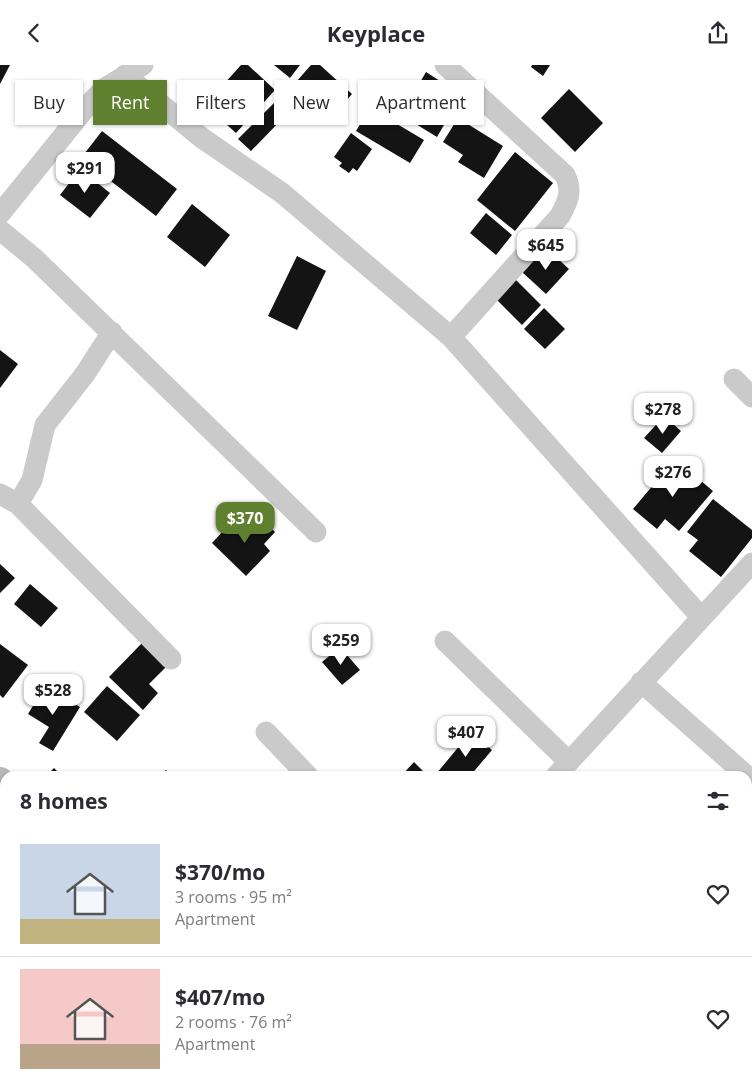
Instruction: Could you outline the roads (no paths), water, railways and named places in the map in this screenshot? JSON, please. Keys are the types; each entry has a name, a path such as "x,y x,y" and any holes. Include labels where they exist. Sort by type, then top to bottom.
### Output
{"street":[{"path":"0,213 88,105 105,88 143,65"},
{"path":"445,65 565,175 570,185 569,199 560,216 452,337"},
{"path":"125,75 202,138 282,193 452,337 701,617"},
{"path":"0,230 34,258 112,332 316,532"},
{"path":"112,332 85,374 45,425 32,480 9,499 171,659"},
{"path":"734,379 752,397"},
{"path":"445,641 562,769 752,563"},
{"path":"641,683 741,771"},
{"path":"266,733 303,771"}]}
